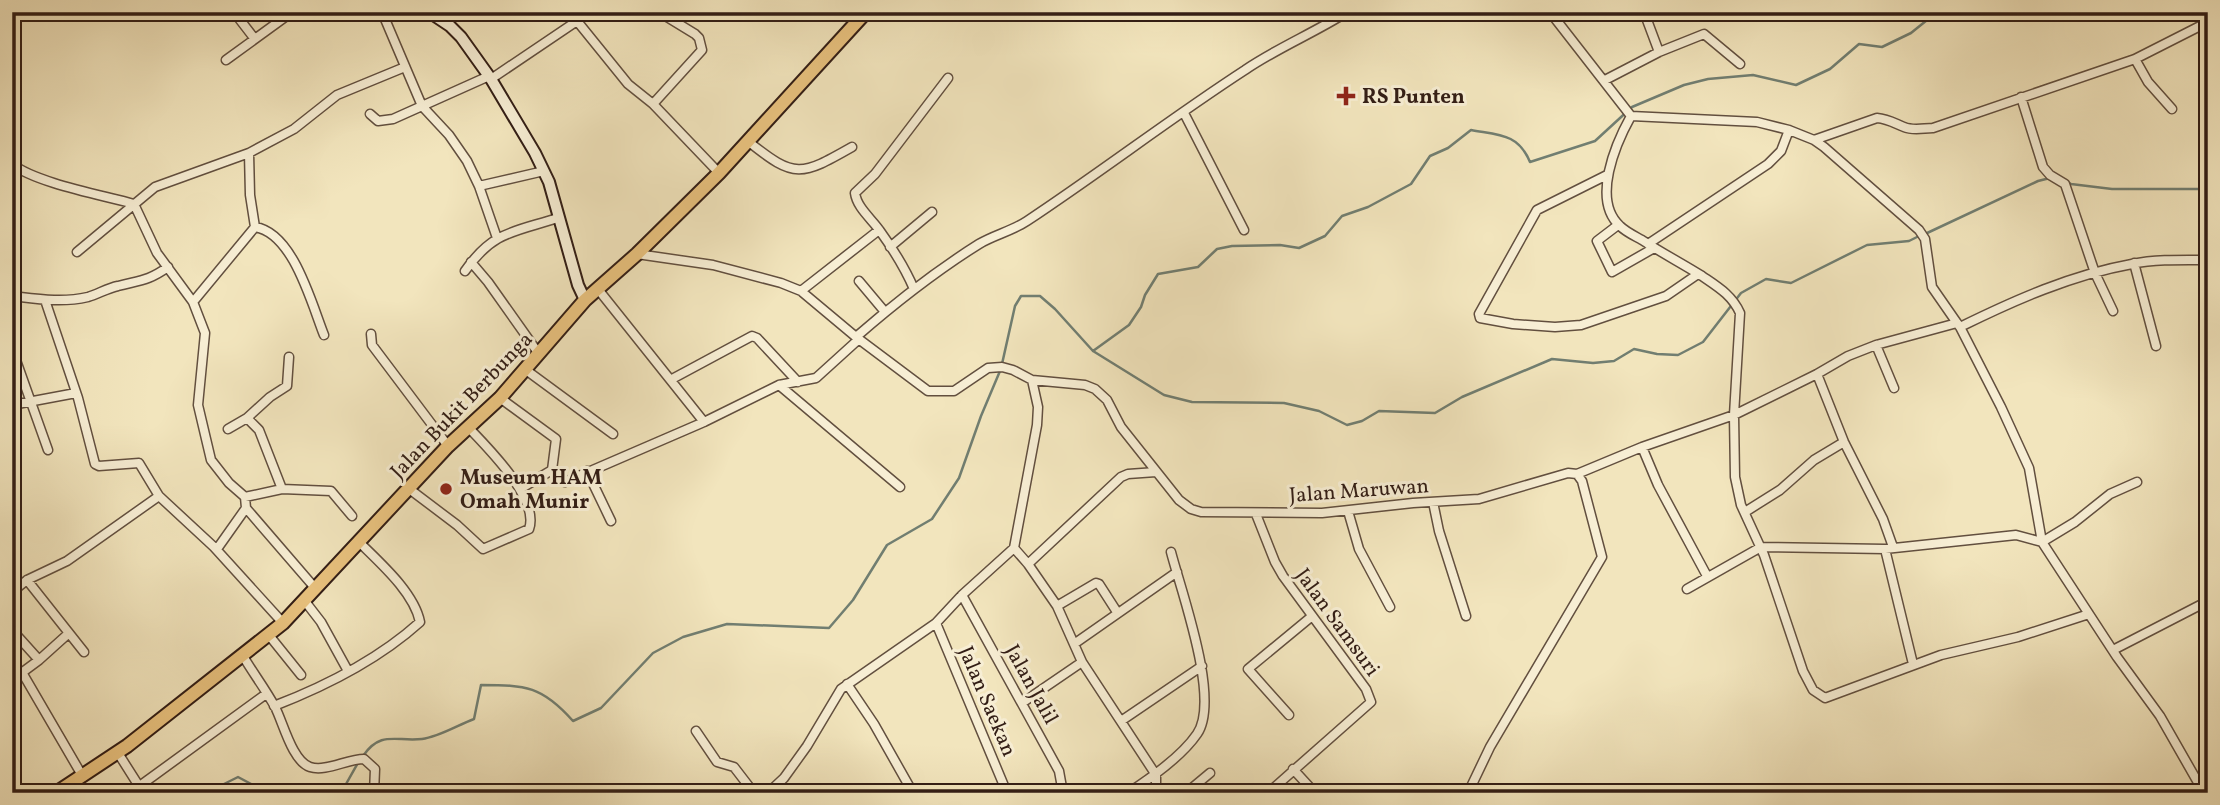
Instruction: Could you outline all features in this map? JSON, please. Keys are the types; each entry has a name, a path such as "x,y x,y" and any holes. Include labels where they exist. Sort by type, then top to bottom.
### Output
{"main road":[{"name":"Jalan Bukit Berbunga","path":"56,793 118,752 283,623 448,446 500,398 585,300 637,254 749,142 866,12"}],"street":[{"path":"12,22 22,12"},
{"path":"234,12 254,38"},
{"path":"226,60 292,12"},
{"path":"382,12 422,106 455,143 479,186 497,238"},
{"path":"429,12 456,32 490,77 544,172 585,300"},
{"path":"571,12 628,83 653,104 719,173"},
{"path":"653,104 702,50 695,34 659,12"},
{"path":"552,470 565,482 704,422 779,385 816,378 885,312 982,242 1023,223 1246,69 1347,12"},
{"path":"1644,12 1660,52"},
{"path":"1554,14 1628,112 1757,122 1814,140 1919,230 1925,239 1932,287 1958,325 2029,468 2042,542 2160,716 2204,793"},
{"path":"370,114 378,121 386,120 490,77 577,22"},
{"path":"1814,140 1877,118 1914,129 1933,128 2135,59 2208,22"},
{"path":"1605,80 1660,52 1706,34 1740,64"},
{"path":"2135,59 2148,82 2172,109"},
{"path":"77,252 155,187 249,153 294,129 337,95 405,67"},
{"path":"915,289 907,272 857,202 855,193 875,174 948,79"},
{"path":"2021,97 2043,167 2050,176 2065,184 2095,273 2113,311"},
{"path":"1628,112 1607,175 1611,214 1618,225 1726,292 1736,302 1740,313 1734,415 1735,477 1739,496 1760,547 1803,671 1817,695 1825,698 1941,655 2018,637 2089,614"},
{"path":"1184,113 1244,230"},
{"path":"1618,225 1597,241 1612,273 1768,163 1781,151 1789,130"},
{"path":"749,142 774,163 792,170 811,167 852,147"},
{"path":"193,302 254,227 249,153"},
{"path":"12,164 39,178 134,204"},
{"path":"479,186 544,172"},
{"path":"1607,175 1537,210 1479,314 1480,318 1555,327 1581,325 1666,296 1698,274"},
{"path":"134,204 155,250 193,302 206,337 198,405 211,460 229,483 245,497 246,508 315,588"},
{"path":"890,247 932,212"},
{"path":"465,271 480,250 497,238 558,218"},
{"path":"254,227 271,232 285,246 324,335"},
{"path":"637,254 713,265 801,291 879,230"},
{"name":"Jalan Maruwan","path":"801,291 923,389 934,392 954,391 988,368 994,367 1013,370 1032,380 1085,385 1101,394 1121,427 1179,500 1191,509 1201,512 1256,514 1348,511 1479,499 1562,475 1577,474 1642,447 1734,415 1847,356 1875,345 1958,325 2066,280 2134,263 2208,260"},
{"path":"471,262 539,354"},
{"path":"2134,263 2156,346"},
{"path":"12,296 69,300 149,279 168,267"},
{"path":"859,281 885,312"},
{"path":"597,288 704,422"},
{"path":"45,300 76,393 95,464 99,466 137,462 159,496 217,549 283,623"},
{"path":"371,334 372,345 448,446"},
{"path":"672,379 752,336 757,338 798,382"},
{"path":"1875,345 1894,388"},
{"path":"12,349 48,450"},
{"path":"228,429 247,418 287,386 289,356"},
{"path":"526,370 613,434"},
{"path":"1817,374 1844,442 1883,519 1913,664"},
{"path":"768,793 784,778 807,746 833,699 846,684 936,623 962,595 1014,548 1037,425 1038,407 1032,380"},
{"path":"779,385 900,487"},
{"path":"12,405 76,393"},
{"path":"500,398 556,439 552,470"},
{"path":"247,418 259,430 282,489"},
{"path":"408,488 485,549 531,527 528,505 520,489 468,427"},
{"path":"1745,512 1780,490 1814,460 1844,442"},
{"path":"1642,447 1658,485 1707,576"},
{"path":"520,489 552,470"},
{"path":"587,471 611,521"},
{"path":"1028,564 1121,477 1156,472"},
{"path":"1468,793 1490,747 1602,557 1583,481 1577,474"},
{"path":"1687,589 1760,547 1889,548 2016,535 2042,542 2075,522 2110,494 2137,482"},
{"path":"245,497 282,489 333,492 352,516"},
{"path":"12,592 27,580 67,562 159,496"},
{"path":"1433,502 1439,531 1466,616"},
{"path":"217,549 246,508"},
{"path":"1348,511 1359,549 1390,607"},
{"name":"Jalan Samsuri","path":"1256,514 1275,562 1311,617 1366,689 1371,702 1268,793"},
{"path":"274,706 301,696 365,663 421,621 391,573 358,541"},
{"path":"1014,548 1056,606 1082,662 1156,775 1156,793"},
{"path":"1128,793 1156,775 1199,733 1204,712 1202,666 1171,552"},
{"path":"1074,644 1177,572"},
{"path":"27,580 85,652"},
{"path":"1056,606 1096,583 1117,612"},
{"name":"Jalan Jalil","path":"962,595 1062,776 1063,793"},
{"path":"304,600 321,622 348,671"},
{"path":"2113,650 2208,601"},
{"path":"1289,715 1248,669 1311,617"},
{"name":"Jalan Saekan","path":"936,623 1007,793"},
{"path":"12,630 39,660"},
{"path":"12,680 23,674 69,633"},
{"path":"268,634 301,675"},
{"path":"243,656 274,706 285,734 298,756 308,766 318,768 360,759 375,769 374,793"},
{"path":"1022,703 1082,662"},
{"path":"1121,721 1202,666"},
{"path":"23,674 83,777"},
{"path":"846,684 874,724 913,793"},
{"path":"118,752 137,783 141,785 266,694"},
{"path":"696,731 717,762 734,767 754,793"},
{"path":"1293,769 1315,793"},
{"path":"1186,793 1210,773"}],"waterway":[{"path":"1093,351 1129,325 1158,274 1198,267 1217,249 1232,246 1280,245 1299,248 1325,236 1342,216 1368,207 1411,184 1430,156 1448,148 1471,130 1513,140 1520,145 1530,162 1595,141 1632,107 1684,85 1708,79 1753,75 1796,85 1830,69 1859,44 1882,47 1911,33 1937,12"},
{"path":"1925,234 2038,181 2050,178"},
{"path":"2066,181 2112,189 2208,187"},
{"path":"1002,364 1015,306 1021,296 1040,296 1093,351 1164,395 1192,402 1284,403 1319,411 1347,425 1362,421 1379,411 1435,413 1462,397 1552,359 1593,363 1614,361 1634,349 1678,355 1703,342 1741,293 1766,279 1791,283 1867,245 1909,241 1919,236"},
{"path":"363,756 383,740 428,738 474,719 481,685 532,690 552,701 573,721 601,708 653,653 683,637 727,624 829,628 853,600 887,545 932,519 959,478 1000,371"},
{"path":"341,793 359,761"},
{"path":"206,793 238,777 268,793"}],"place":[{"name":"RS Punten","path":"1346,96"},
{"name":"Museum HAM Omah Munir","path":"446,489"}]}
